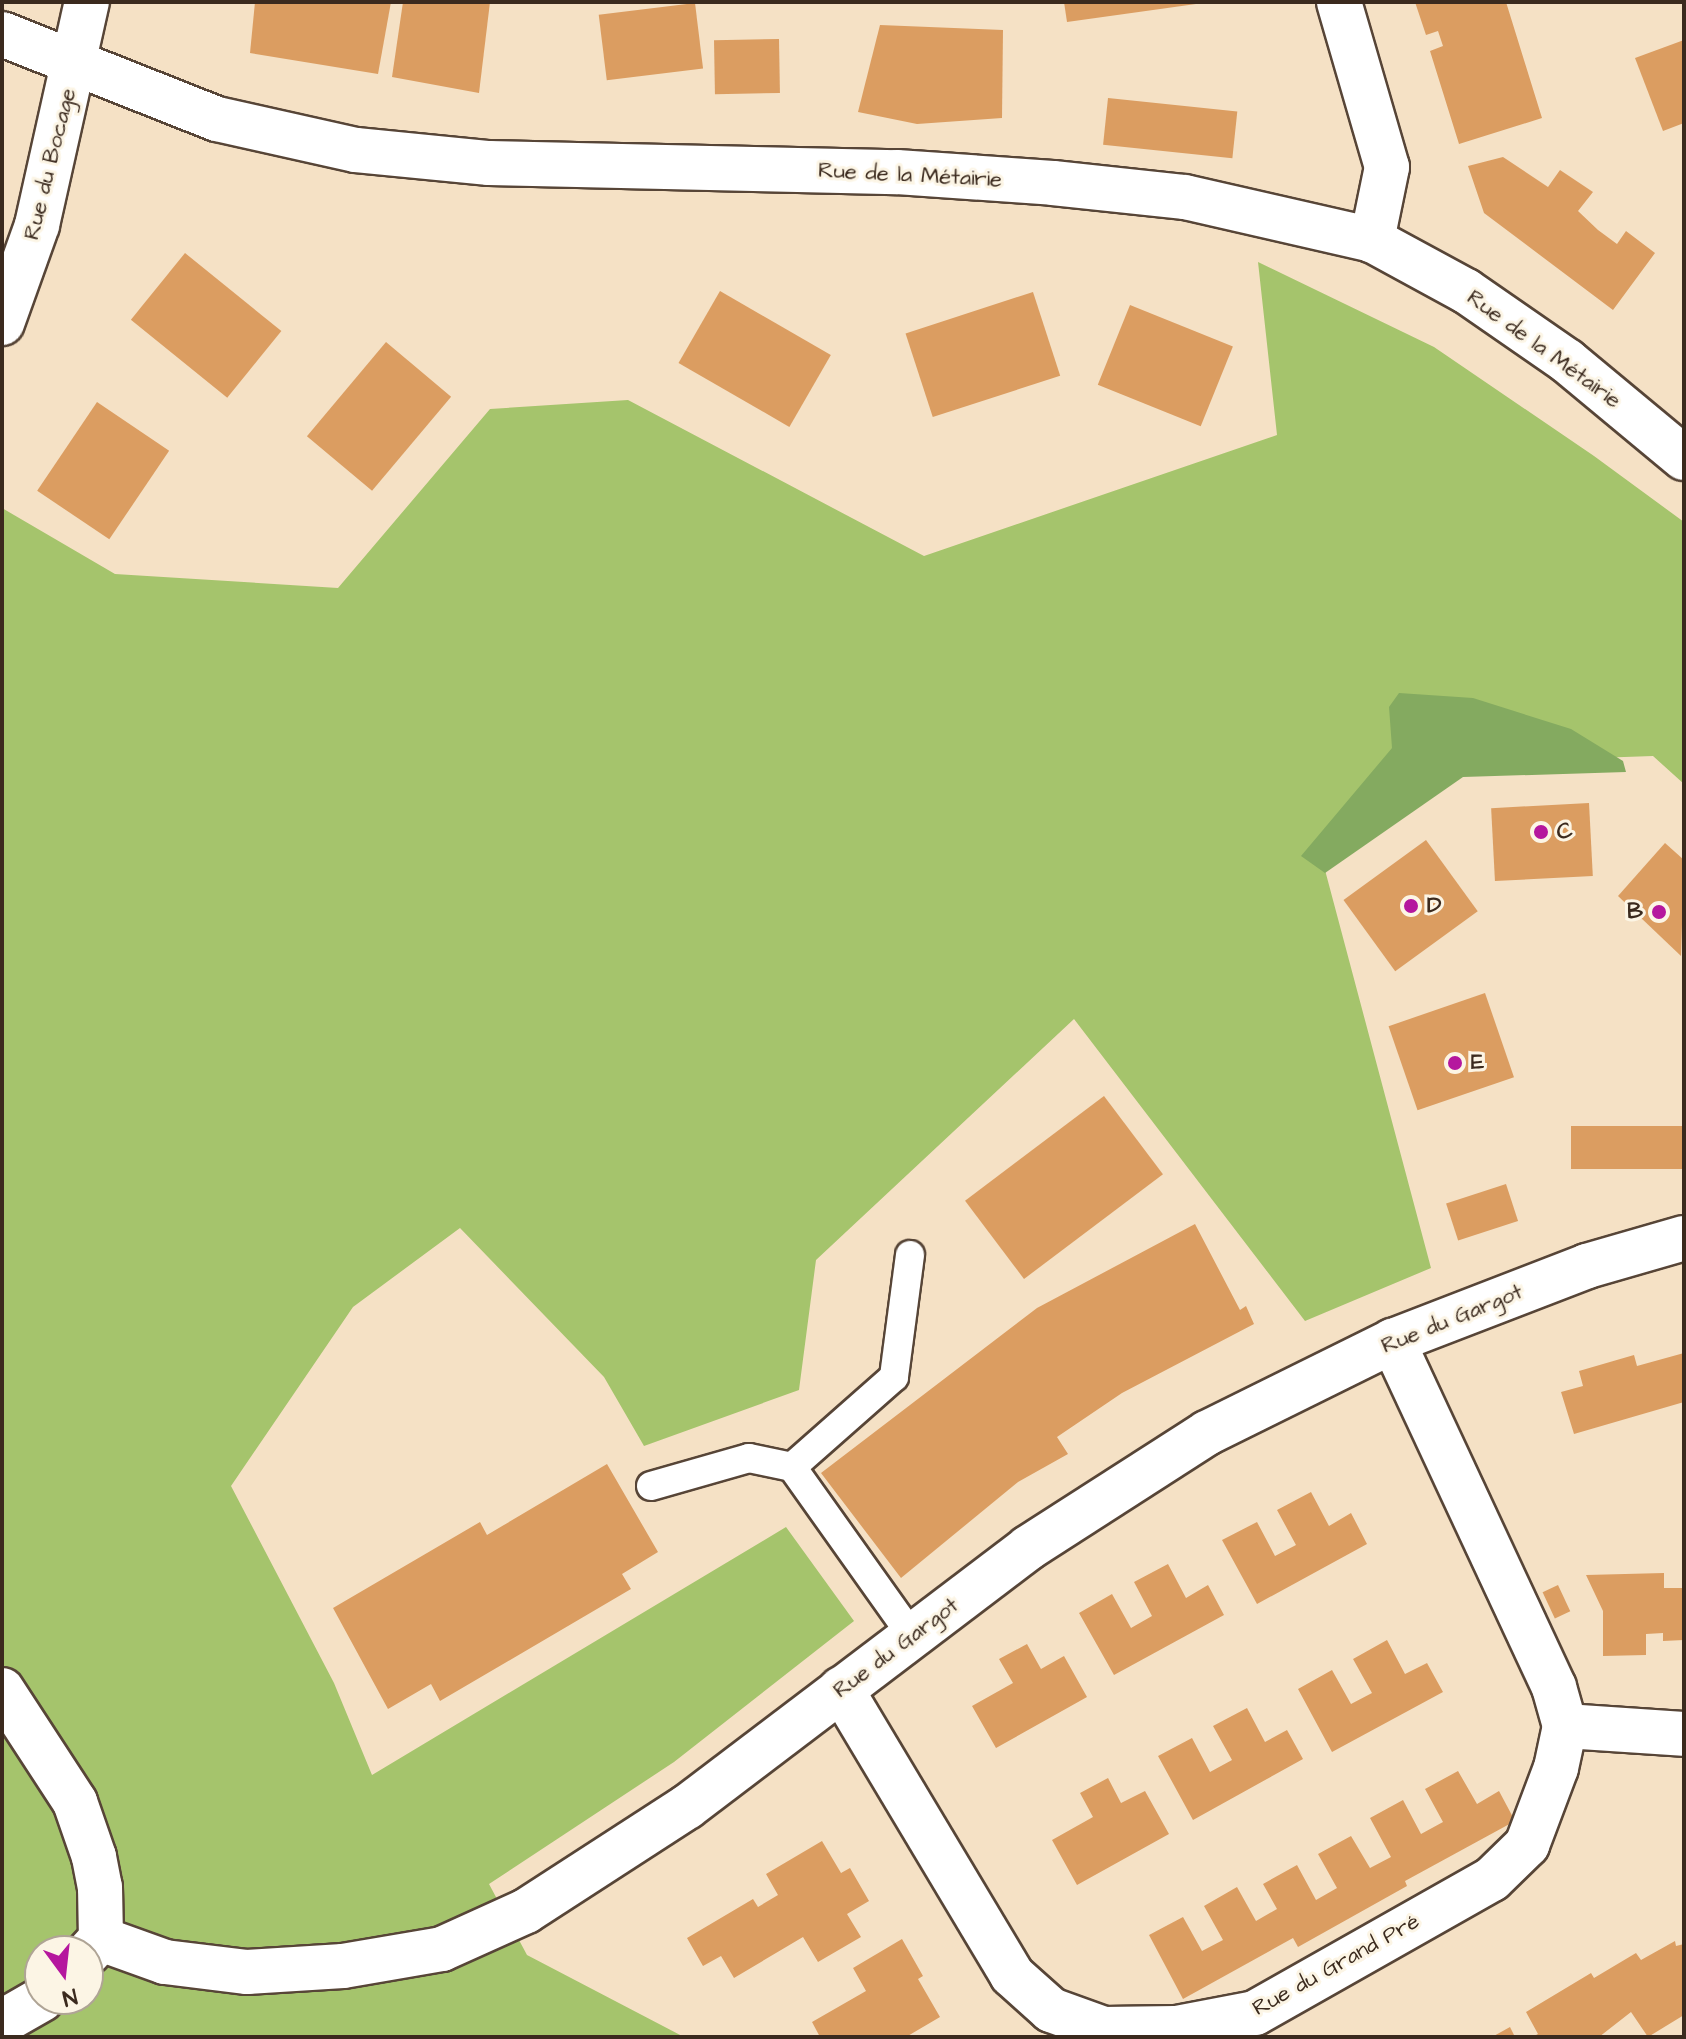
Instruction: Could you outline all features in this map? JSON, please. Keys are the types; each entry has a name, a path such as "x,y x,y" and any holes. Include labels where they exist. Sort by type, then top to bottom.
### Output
{"street":[{"name":"Rue du Bocage","path":"2,323 37,225 87,2"},
{"path":"1339,2 1387,167 1372,240"},
{"name":"Rue de la Métairie","path":"2,34 217,119 356,150 489,163 881,171 1053,183 1185,197 1372,240 1466,291 1567,361 1684,458"},
{"name":"Rue du Gargot","path":"104,1948 165,1962 247,1972 343,1966 442,1949 540,1903 687,1807 1028,1548 1207,1433 1393,1341 1587,1266 1684,1238"},
{"name":"Rue du Grand Pré","path":"841,1689 1012,1975 1051,2010 1103,2033 1176,2028 1255,2013 1492,1879 1527,1845 1556,1768 1565,1726 1554,1687 1393,1341"},
{"path":"2,1690 75,1802 94,1857 100,1887 95,1935"},
{"path":"1565,1726 1684,1734"},
{"path":"2,2022 24,2009"}],"lane":[{"path":"792,1467 894,1377 910,1255"},
{"path":"651,1486 749,1458 792,1467 912,1636"}],"green space":[{"path":"1258,262 1434,347 1594,456 1684,522 1684,784 1653,756 1457,763 1321,855 1431,1268 1305,1321 1074,1019 816,1260 799,1390 644,1446 604,1377 460,1228 353,1307 231,1486 334,1683 372,1775 786,1527 854,1621 674,1762 489,1884 527,1955 684,2037 2,2037 2,508 115,574 338,588 490,409 628,400 924,556 1277,435"},
{"path":"1399,693 1473,698 1571,729 1623,761 1626,772 1463,777 1325,873 1301,856 1392,748 1389,707"}],"building":[{"path":"255,2 391,2 378,74 250,53"},
{"path":"403,2 490,2 479,93 392,77"},
{"path":"1064,2 1196,2 1196,4 1067,22"},
{"path":"1415,2 1506,2 1542,118 1459,144 1430,51 1443,46 1438,31 1426,35"},
{"path":"695,3 703,69 607,80 599,15"},
{"path":"880,25 1003,30 1002,118 917,124 858,112"},
{"path":"779,39 780,93 715,94 714,40"},
{"path":"1684,40 1684,123 1663,131 1635,58"},
{"path":"1108,98 1237,112 1232,158 1103,145"},
{"path":"1503,157 1548,187 1560,170 1593,192 1578,211 1598,230 1617,244 1626,231 1655,253 1613,310 1484,213 1468,166"},
{"path":"185,253 281,331 227,398 131,320"},
{"path":"720,291 831,355 789,427 678,363"},
{"path":"1033,292 1060,376 933,417 906,333"},
{"path":"1130,305 1233,347 1201,426 1098,385"},
{"path":"386,342 451,397 372,491 307,436"},
{"path":"97,402 169,451 109,539 37,491"},
{"name":"C","path":"1589,803 1593,876 1495,881 1491,808"},
{"name":"D","path":"1426,840 1478,911 1395,971 1343,900"},
{"name":"B","path":"1665,843 1684,860 1681,956 1618,896"},
{"name":"E","path":"1485,993 1514,1077 1418,1110 1389,1026"},
{"path":"1104,1096 1163,1174 1024,1279 965,1201"},
{"path":"1571,1126 1684,1126 1684,1169 1571,1169"},
{"path":"1506,1184 1518,1221 1458,1241 1446,1203"},
{"path":"1195,1224 1240,1310 1246,1306 1254,1324 1122,1393 1057,1437 1068,1454 1018,1482 901,1578 821,1473 1037,1308"},
{"path":"1684,1353 1684,1402 1574,1434 1561,1392 1583,1386 1579,1371 1634,1355 1637,1366"},
{"path":"607,1464 658,1552 622,1574 631,1589 440,1701 431,1684 388,1709 333,1608 480,1522 487,1535"},
{"path":"1311,1492 1329,1526 1351,1513 1367,1544 1257,1604 1222,1540 1257,1522 1275,1556 1296,1545 1277,1510"},
{"path":"1168,1564 1186,1598 1208,1585 1224,1615 1114,1675 1079,1613 1112,1594 1131,1628 1152,1616 1134,1582"},
{"path":"1664,1573 1664,1588 1684,1588 1684,1640 1663,1641 1663,1633 1646,1634 1646,1655 1603,1656 1603,1611 1586,1575"},
{"path":"1558,1585 1570,1611 1555,1618 1543,1592"},
{"path":"1387,1640 1405,1674 1427,1663 1443,1692 1332,1752 1298,1689 1332,1670 1351,1704 1372,1693 1353,1659"},
{"path":"1027,1644 1041,1669 1064,1656 1087,1697 996,1748 972,1706 1013,1683 999,1659"},
{"path":"1247,1708 1265,1742 1287,1730 1303,1759 1193,1820 1158,1756 1192,1738 1210,1772 1232,1760 1213,1726"},
{"path":"1458,1771 1477,1804 1499,1791 1515,1821 1405,1881 1407,1886 1298,1947 1293,1938 1183,1999 1149,1935 1183,1917 1202,1951 1223,1940 1204,1906 1237,1887 1256,1921 1277,1909 1263,1884 1297,1865 1316,1900 1337,1888 1318,1854 1351,1836 1370,1868 1391,1857 1370,1818 1403,1800 1421,1834 1443,1822 1425,1789"},
{"path":"1108,1778 1121,1803 1145,1791 1169,1834 1077,1885 1052,1840 1093,1817 1080,1793"},
{"path":"822,1841 841,1873 850,1868 869,1901 847,1914 861,1937 818,1962 803,1937 734,1978 721,1956 703,1966 687,1938 753,1899 758,1907 778,1895 766,1874"},
{"path":"902,1939 923,1976 918,1979 940,2017 906,2037 820,2037 812,2022 866,1991 853,1968"},
{"path":"1675,1941 1676,1946 1684,1944 1684,2015 1648,2037 1631,2012 1599,2037 1532,2037 1538,2034 1526,2012 1591,1973 1594,1978 1636,1953 1641,1960"},
{"path":"1510,2027 1515,2037 1492,2037"}],"place":[{"name":"C","path":"1541,832"},
{"name":"D","path":"1411,906"},
{"name":"B","path":"1659,912"},
{"name":"E","path":"1455,1063"}]}
